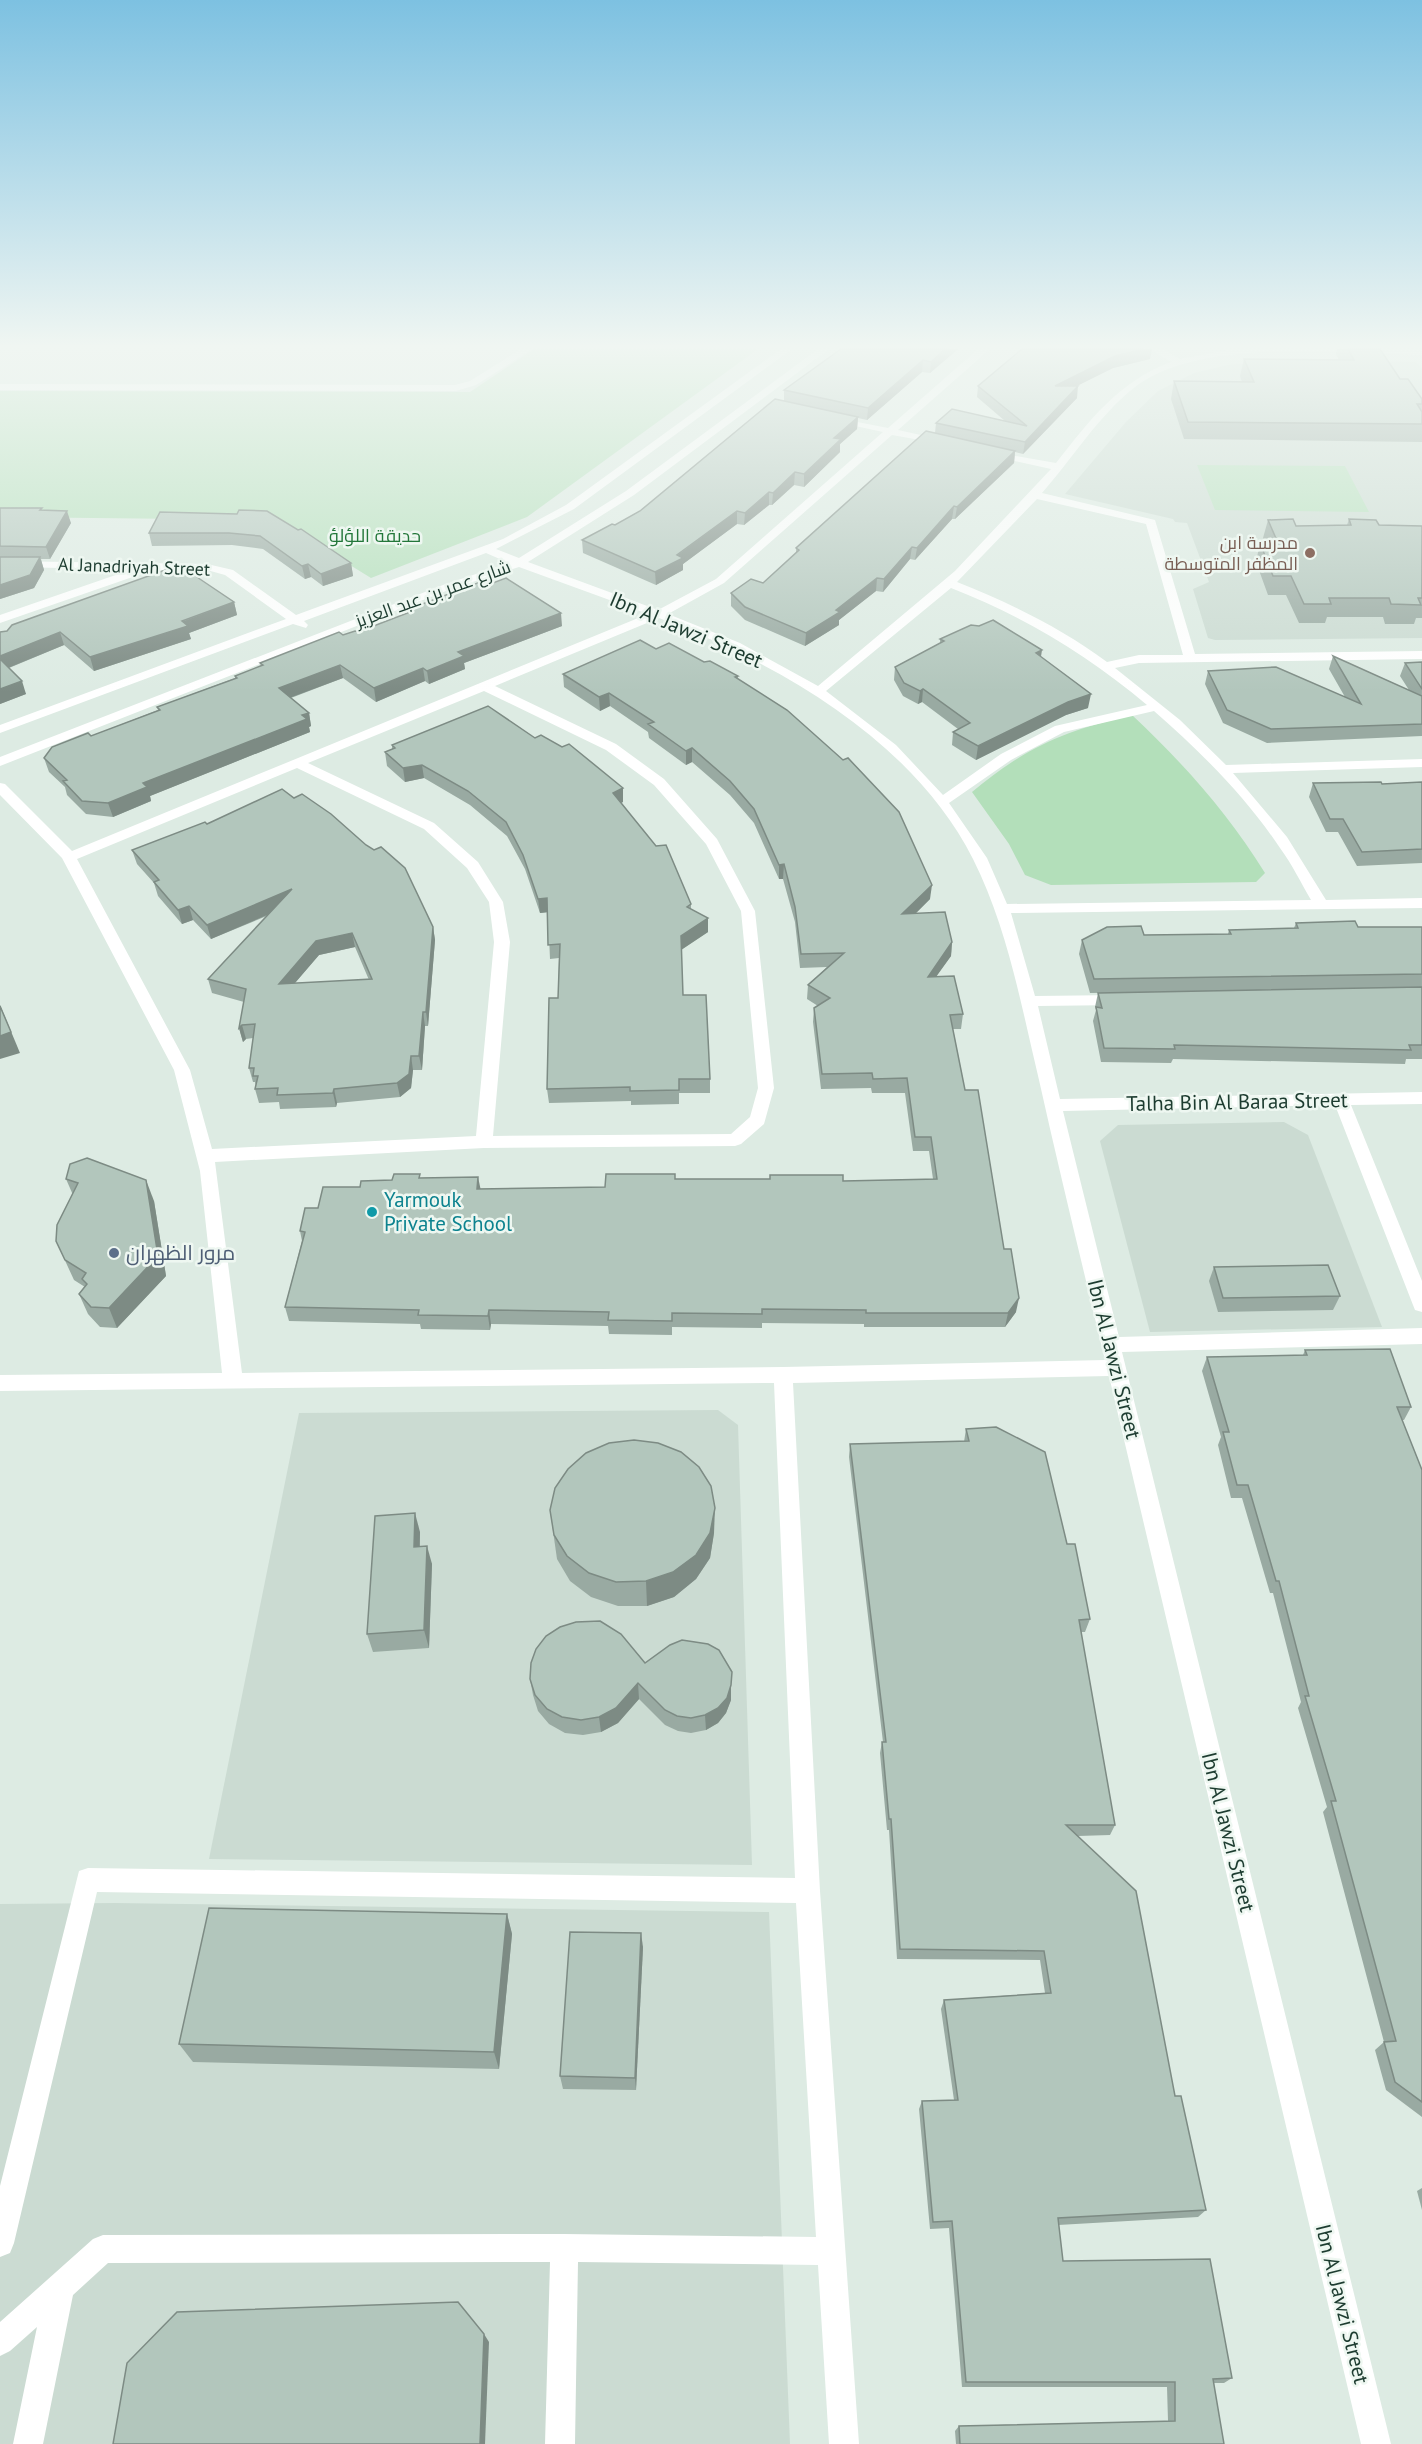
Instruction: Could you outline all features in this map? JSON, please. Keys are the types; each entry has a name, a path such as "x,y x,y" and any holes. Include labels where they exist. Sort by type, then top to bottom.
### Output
{"street":[{"path":"0,729 486,549 570,507 631,463"},
{"name":"شارع عمر بن عبد العزيز","path":"0,762 318,637 519,563 673,463"},
{"path":"69,857 657,615 720,581 854,463"},
{"path":"1040,463 1058,467"},
{"path":"819,691 949,583 1035,495 1061,463"},
{"path":"1035,495 1151,522 1190,657"},
{"name":"Ibn Al Jawzi Street","path":"486,549 736,646 819,691 873,732 928,785 966,834 1002,909 1053,1105 1376,2444"},
{"name":"Al Janadriyah Street","path":"0,564 207,567 229,572 318,637"},
{"path":"0,619 153,566"},
{"path":"949,583 1010,606 1104,666 1155,707 1223,769 1282,840 1322,906"},
{"path":"0,610 24,611"},
{"path":"1104,666 1139,659 1190,657 1422,655"},
{"path":"204,1156 484,1142 735,1140 758,1120 766,1088 748,911 712,842 659,782 611,747 485,686"},
{"path":"941,802 1006,757 1060,729 1155,707"},
{"path":"1223,769 1422,763"},
{"path":"299,764 429,826 473,865 496,902 502,942 484,1142"},
{"path":"0,787 69,857 182,1070 209,1171 233,1382"},
{"path":"1002,909 1422,903"},
{"path":"1027,1001 1135,999"},
{"name":"Talha Bin Al Baraa Street","path":"1053,1105 1422,1098"},
{"path":"1341,1100 1421,1302"},
{"path":"1110,1345 1422,1336"},
{"path":"0,1383 783,1375 1116,1368"},
{"path":"783,1375 808,1891 844,2444"},
{"path":"0,2243 88,1880 808,1891"},
{"path":"0,2341 103,2249 564,2248 830,2251"},
{"path":"560,2444 564,2248"},
{"path":"28,2444 60,2287"}],"shaded area":[{"path":"1091,463 1422,463 1422,638 1215,640 1208,638 1193,589 1209,582 1187,523 1175,522 1173,519 1065,494"},
{"path":"1284,1122 1308,1135 1382,1327 1150,1332 1100,1141 1118,1125"},
{"path":"718,1410 738,1425 752,1865 209,1859 299,1413"},
{"path":"115,1903 769,1912 790,2444 0,2444 0,1904"}],"green space":[{"name":"حديقة اللؤلؤ","path":"0,463 601,463 527,517 371,578 277,520 0,517"},
{"path":"1197,465 1345,466 1369,512 1215,510"},
{"path":"1132,715 1187,770 1236,830 1265,873 1256,882 1051,885 1025,875 1009,844 972,792 1028,752 1086,727"}],"building":[{"path":"698,463 816,463 804,474 795,472 773,493 769,492 745,513 737,511 677,555 683,558 655,572 582,540 640,511"},
{"path":"890,463 1003,463 957,507 954,506 917,548 912,547 884,579 877,578 836,610 840,612 806,633 745,607 731,593 751,579 763,583 799,550 796,548"},
{"path":"0,508 42,508 40,510 67,511 46,547 0,546"},
{"path":"239,510 267,511 298,530 301,529 351,563 321,574 308,564 302,566 260,536 229,533 149,533 160,512 237,514"},
{"path":"1293,519 1296,526 1351,525 1349,519 1376,520 1379,525 1422,526 1422,598 1418,598 1421,605 1391,604 1389,598 1329,598 1331,604 1304,604 1291,576 1273,576 1260,543 1278,543 1268,520"},
{"path":"0,557 40,557 30,575 0,585"},
{"path":"179,565 234,602 182,621 188,626 90,657 60,632 0,656 0,632 7,631 12,625"},
{"path":"506,578 561,613 458,652 464,656 427,671 423,668 374,688 340,665 279,688 309,713 302,715 307,719 143,783 147,787 108,803 82,801 63,781 67,780 44,758 52,747 88,733 91,736 160,710 157,707 237,678 235,676 263,665 260,663 339,632 343,635 358,632 413,611 409,609 488,579 493,583"},
{"path":"993,620 1042,650 1036,653 1091,694 1068,702 978,746 953,732 970,723 923,689 920,691 904,683 895,667 944,641 940,639 971,625 979,626"},
{"path":"640,640 656,649 669,643 704,662 710,661 738,676 735,677 787,710 843,760 848,758 899,812 932,885 902,914 945,912 952,942 928,977 954,976 963,1014 950,1015 965,1090 978,1090 1004,1249 1011,1249 1019,1298 1008,1313 866,1313 866,1310 762,1309 762,1314 672,1313 672,1321 608,1320 609,1312 489,1310 488,1316 418,1315 419,1310 285,1307 305,1232 300,1231 305,1208 318,1208 323,1187 360,1187 361,1181 392,1180 394,1174 420,1174 419,1178 478,1177 477,1189 605,1187 606,1174 675,1174 675,1179 770,1179 770,1175 843,1175 843,1181 937,1179 931,1137 915,1137 907,1078 873,1079 872,1073 822,1074 814,1008 830,998 808,985 844,953 801,954 795,907 784,864 779,865 754,809 730,781 692,748 686,751 648,724 654,722 609,693 599,697 563,674"},
{"path":"1333,656 1422,696 1422,724 1271,729 1227,710 1208,671 1276,667 1361,704"},
{"path":"0,659 22,681 0,689"},
{"path":"1422,662 1422,689 1405,663"},
{"path":"488,706 535,738 541,735 562,747 569,744 623,788 613,793 656,846 666,845 691,904 687,907 708,918 681,936 683,995 706,995 710,1079 679,1079 679,1090 630,1091 630,1087 547,1089 549,998 558,998 560,944 548,945 547,898 538,899 523,855 506,822 468,791 422,765 403,768 385,752 395,748 392,745"},
{"path":"1381,782 1382,784 1422,782 1422,849 1362,852 1343,819 1330,819 1313,783"},
{"path":"282,789 294,798 302,794 331,814 366,845 374,850 381,847 405,868 433,927 426,1012 423,1012 419,1056 411,1056 409,1074 397,1083 334,1089 333,1093 277,1095 278,1088 255,1089 258,1076 253,1076 254,1068 249,1068 255,1024 242,1025 239,1028 246,989 208,979 292,889 207,925 189,906 178,910 154,882 159,880 132,850 205,822 207,824","holes":["352,933 372,979 279,984 316,941"]},
{"path":"1355,921 1358,927 1422,927 1422,974 1094,979 1082,940 1107,927 1141,926 1144,935 1231,934 1229,930 1298,928 1296,923"},
{"path":"1422,987 1422,1045 1409,1045 1411,1050 1174,1045 1175,1049 1104,1048 1096,1007 1102,1008 1098,993"},
{"path":"0,1006 11,1032 0,1036"},
{"name":"مرور الظهران","path":"87,1158 146,1180 158,1256 109,1308 91,1307 79,1294 87,1284 82,1279 86,1273 65,1260 56,1241 57,1225 78,1183 66,1179 70,1164"},
{"path":"1328,1265 1340,1296 1223,1298 1214,1267"},
{"path":"1390,1349 1411,1407 1397,1407 1422,1470 1422,2102 1395,2082 1384,2042 1396,2041 1331,1801 1336,1801 1305,1696 1309,1696 1279,1581 1276,1581 1248,1485 1237,1485 1223,1432 1229,1432 1207,1357 1307,1355 1305,1350"},
{"path":"996,1427 1045,1452 1067,1544 1075,1544 1090,1619 1079,1620 1115,1825 1066,1825 1136,1891 1175,2096 1181,2096 1206,2210 1058,2218 1063,2261 1210,2259 1232,2378 1213,2379 1224,2444 960,2444 959,2426 1175,2421 1175,2382 966,2382 952,2221 933,2222 922,2101 958,2100 944,2000 1051,1993 1044,1951 900,1949 891,1819 889,1819 882,1742 886,1742 850,1444 969,1441 966,1429"},
{"path":"634,1440 658,1443 681,1452 699,1467 711,1486 715,1508 710,1533 696,1555 673,1572 646,1581 616,1582 589,1573 567,1556 554,1535 550,1510 555,1488 568,1469 586,1453 609,1443"},
{"path":"415,1513 414,1547 427,1546 424,1630 367,1634 375,1516"},
{"path":"600,1621 621,1634 645,1663 670,1645 682,1640 708,1644 719,1650 732,1672 727,1698 718,1708 705,1715 691,1718 677,1716 665,1710 638,1683 616,1708 599,1717 581,1720 562,1717 547,1709 535,1695 530,1679 531,1663 536,1649 546,1636 560,1627 576,1622"},
{"path":"209,1908 507,1914 494,2052 179,2044"},
{"path":"570,1932 641,1933 635,2078 560,2076"},
{"path":"458,2302 484,2334 480,2444 113,2444 127,2363 177,2312"}],"place":[{"name":"مدرسة ابن المظفر المتوسطة","path":"1310,553"},
{"name":"Yarmouk Private School","path":"372,1212"},
{"name":"مرور الظهران","path":"114,1253"}]}
